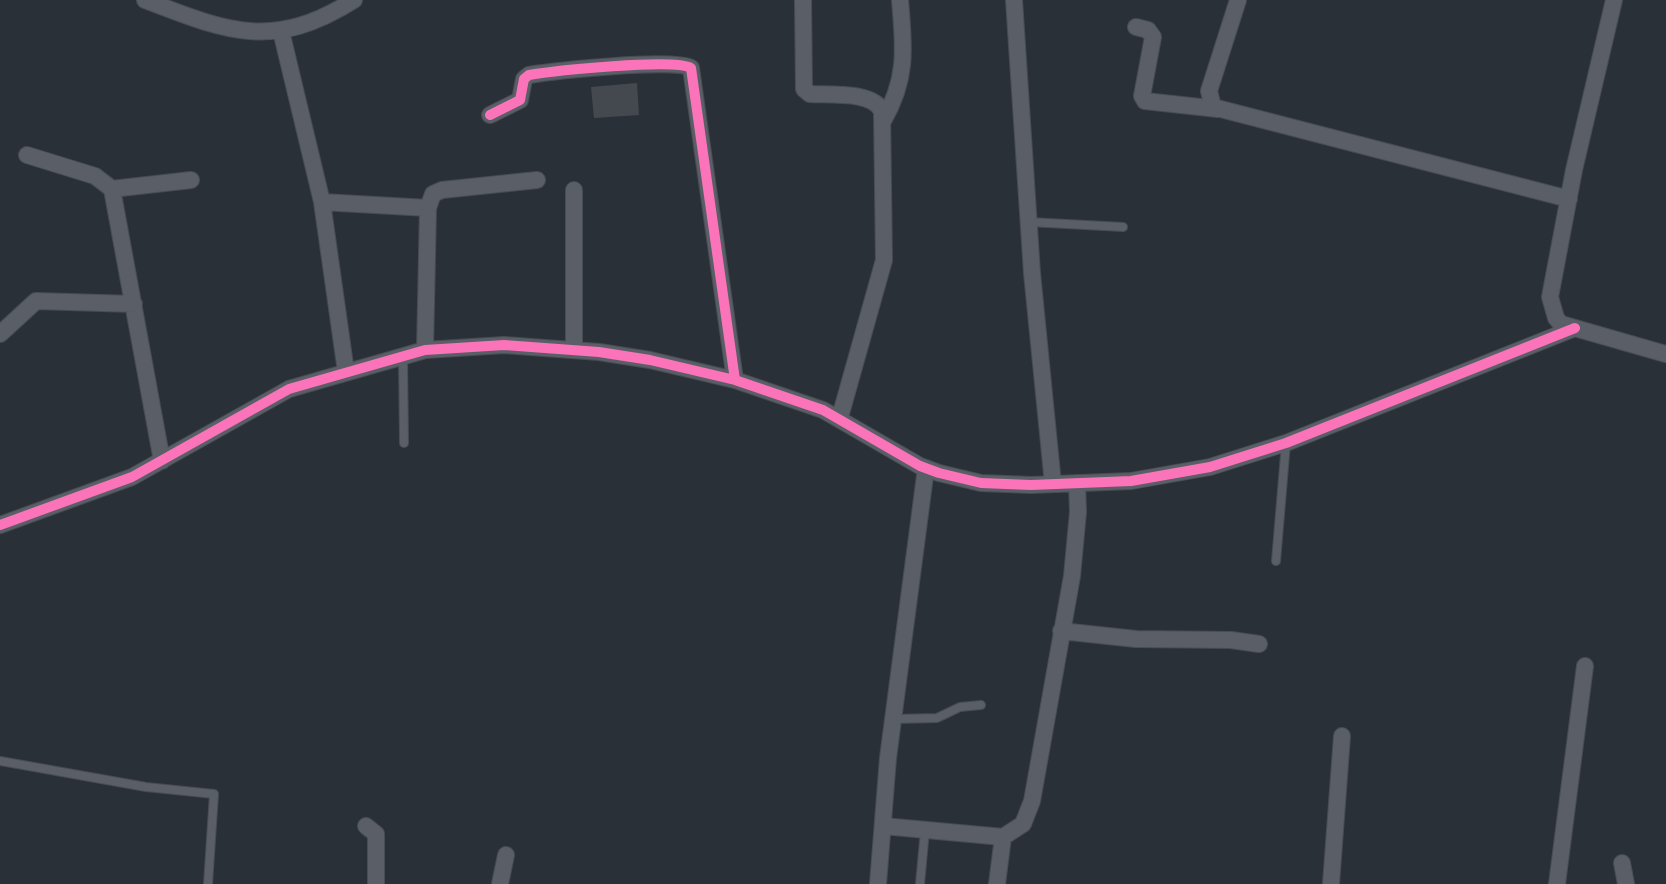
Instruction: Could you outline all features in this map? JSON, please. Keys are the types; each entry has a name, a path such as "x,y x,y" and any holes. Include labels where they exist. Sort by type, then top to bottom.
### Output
{"street":[{"path":"145,0 213,25 248,31 281,31 325,18 354,0"},
{"path":"803,0 804,89 810,94 870,99 880,106 883,121 884,260 840,417"},
{"path":"883,121 894,103 902,76 900,0"},
{"path":"1014,0 1029,222 1053,484"},
{"path":"1218,109 1209,99 1209,91 1238,0"},
{"path":"1614,0 1550,297 1556,318 1574,328 1666,354"},
{"path":"1136,27 1148,30 1153,37 1142,96 1144,101 1218,109 1569,199"},
{"path":"281,31 323,202 346,372"},
{"path":"490,115 520,100 524,79 529,75 648,65 682,65 691,68 735,380"},
{"path":"27,155 95,176 112,189 162,461"},
{"path":"112,189 191,180"},
{"path":"425,350 428,208 433,194 442,190 537,180"},
{"path":"574,190 574,350"},
{"path":"323,202 428,208"},
{"path":"0,334 36,301 134,304"},
{"path":"0,525 101,491 162,461 273,396 425,350 504,345 574,350 650,360 735,380 840,417 926,468 981,483 1053,484 1170,475 1210,467 1286,443 1574,328"},
{"path":"878,884 893,719 926,468"},
{"path":"883,826 1003,837 1023,824 1032,801 1076,542 1077,483"},
{"path":"1061,631 1136,639 1231,640 1259,644"},
{"path":"1557,884 1585,666"},
{"path":"1331,884 1342,736"},
{"path":"366,826 376,834 376,884"},
{"path":"997,884 1003,837"},
{"path":"499,884 506,855"},
{"path":"1622,863 1626,884"}],"lane":[{"path":"1029,222 1123,226"},
{"path":"403,356 404,443"},
{"path":"1276,561 1286,443"},
{"path":"893,719 937,718 960,707 981,705"},
{"path":"0,761 119,783 214,794 216,800 208,884"},
{"path":"920,884 925,830"}],"building":[{"path":"637,83 639,115 594,118 591,87"}],"cycle path":[{"path":"490,115 520,100 524,79 529,75 586,68 662,64 691,68 735,380"},
{"path":"0,525 132,477 289,389 425,350 504,345 599,352 650,360 735,380 823,410 920,466 939,473 981,483 1031,485 1131,481 1210,467 1286,443 1575,328"}]}
